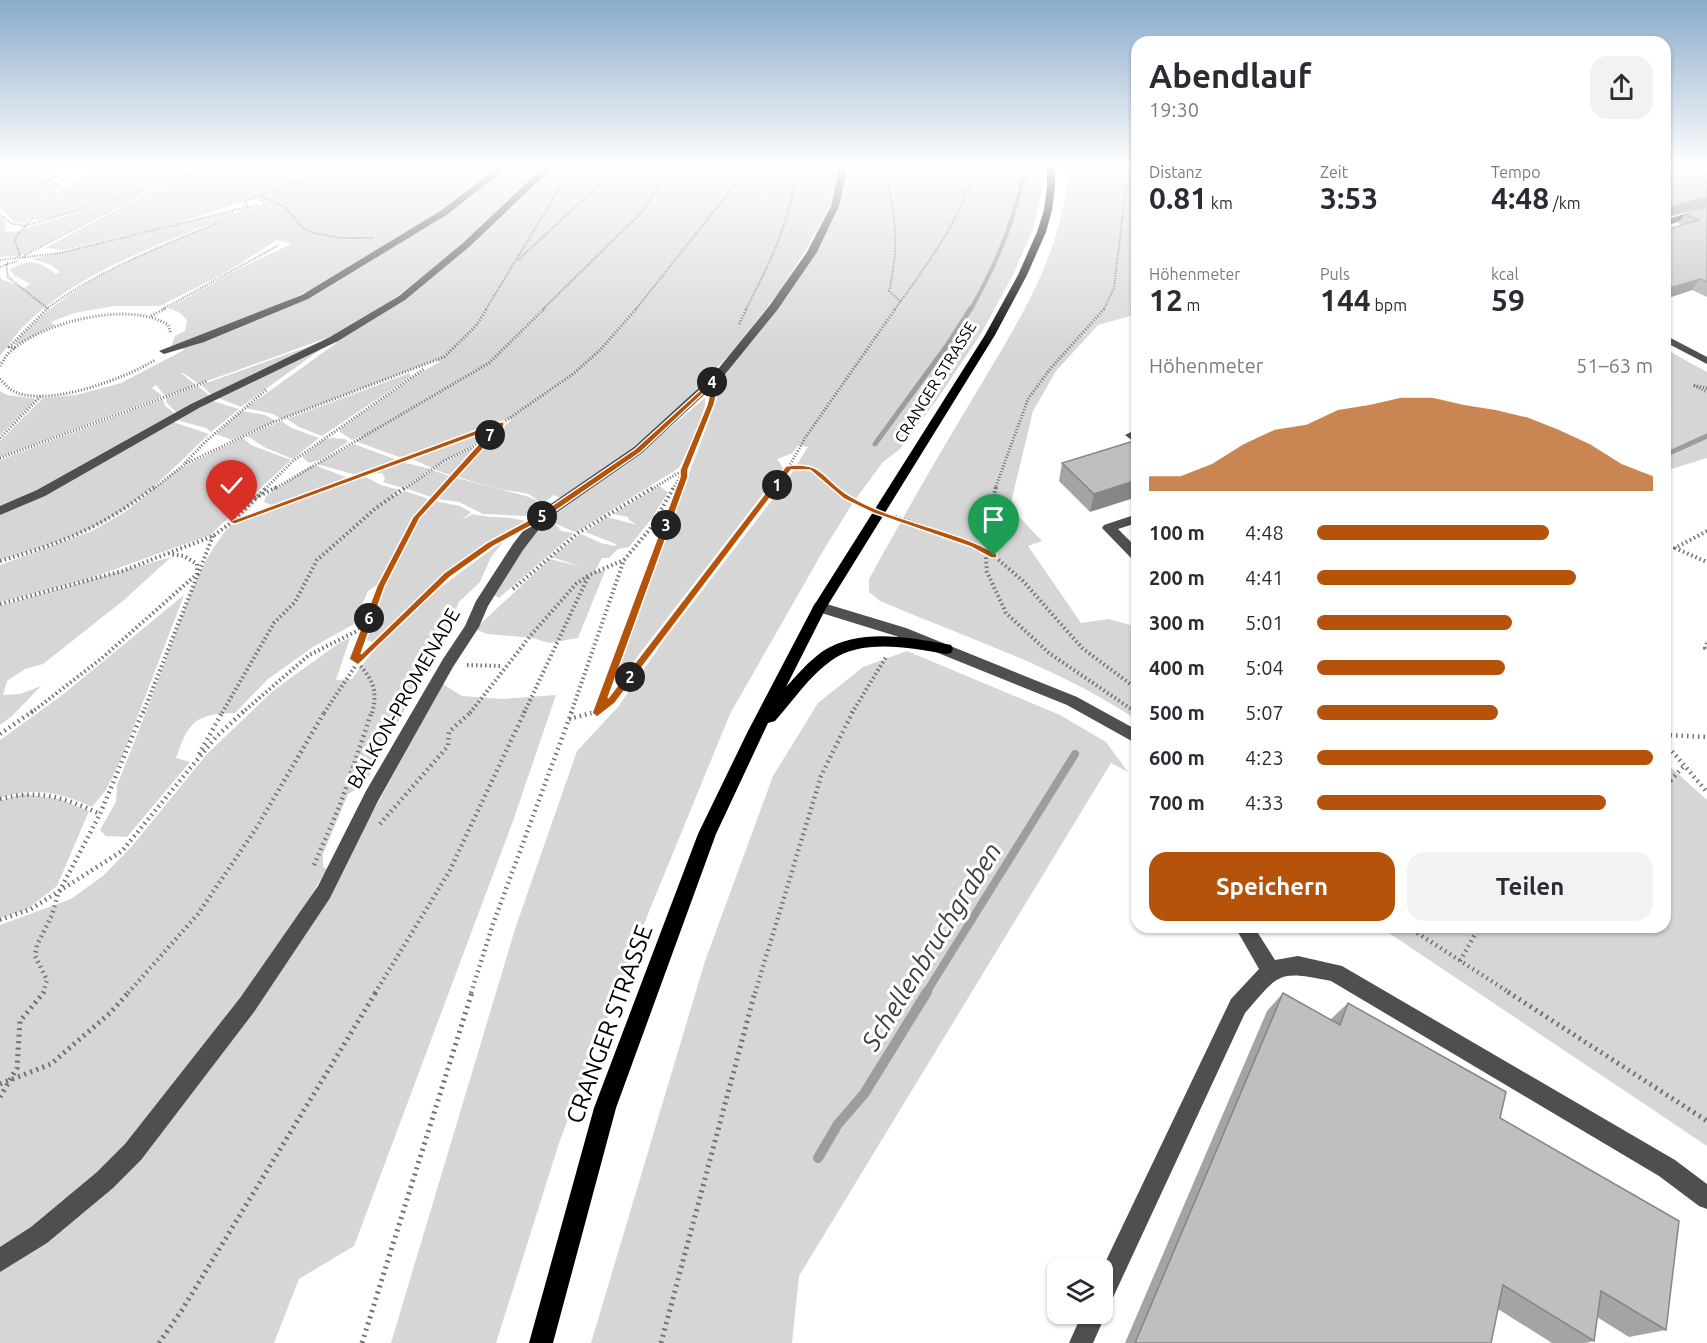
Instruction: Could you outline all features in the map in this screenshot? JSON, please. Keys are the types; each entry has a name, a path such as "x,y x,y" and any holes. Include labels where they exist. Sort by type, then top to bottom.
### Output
{"main road":[{"name":"CRANGER STRASSE","path":"541,1343 605,1108 707,834 755,733 820,607 990,335 1032,253 1041,228"},
{"name":"CRANGER STRASSE","path":"755,733 807,675 829,655 850,647 880,642 895,642 946,650"}],"street":[{"path":"164,351 200,340 305,297 420,228"},
{"path":"0,511 42,493 195,406 334,339 402,298 484,228"},
{"name":"BALKON-PROMENADE","path":"0,1260 39,1235 105,1180 133,1152 247,1005 324,891 372,796 448,663 472,627 481,605 518,547 541,517 638,450 718,376 774,308 812,252 824,228"},
{"path":"1671,341 1706,359"},
{"path":"1131,520 1109,528 1131,550"},
{"name":"CRANGER STRASSE","path":"820,607 860,618 946,650 1072,702 1131,735"},
{"path":"1247,933 1269,970"},
{"path":"1113,1273 1238,1006 1269,970 1298,966 1335,973 1667,1168 1707,1198"},
{"path":"1081,1343 1090,1324"}],"path":[{"path":"24,228 15,241 20,255 25,258"},
{"path":"6,264 25,258 25,255 77,228"},
{"path":"0,260 25,258 105,243 164,228"},
{"path":"15,348 9,347 47,309 101,274 206,228"},
{"path":"303,228 310,233 367,238 411,233"},
{"path":"0,561 45,548 109,520 185,464 274,422 444,357 476,326 536,228"},
{"path":"514,263 553,228"},
{"path":"255,498 266,494 310,466 489,363 627,228"},
{"path":"358,662 354,659 381,586 417,517 501,424 557,384 609,340 696,236 699,228"},
{"path":"736,353 731,349 730,342 784,228"},
{"path":"898,228 889,291 901,302"},
{"path":"569,719 597,713 612,700 789,468 805,438 936,251 948,228"},
{"path":"1121,228 1114,288 1105,308 1050,369 1028,399 995,489 984,532 987,572 1005,612 1048,653 1131,709"},
{"path":"151,316 279,245"},
{"path":"0,267 20,255"},
{"path":"6,264 8,277 47,309"},
{"path":"0,366 15,348 38,334 65,323 95,316 123,313 151,316 168,325 172,337 164,351 135,373 113,382 65,394 42,395 19,392 3,385 0,379"},
{"path":"0,604 122,571 213,536 232,522 294,461 428,365"},
{"path":"362,1343 493,924 569,719 624,560 650,529 684,470 710,405 718,376"},
{"path":"0,458 210,381"},
{"path":"185,464 205,442 267,389"},
{"path":"0,438 42,395"},
{"path":"232,522 501,424"},
{"path":"193,765 274,623 295,602 318,560 376,507 444,461 478,442 483,442"},
{"path":"789,468 812,468 847,497 868,507"},
{"path":"597,713 684,477 684,470"},
{"path":"506,596 578,533 684,470"},
{"path":"892,516 963,540 994,556 1016,573 1093,658 1131,685"},
{"path":"0,1084 51,1064 110,1013 198,914 257,826 319,721 358,662 447,575 491,544 541,517"},
{"path":"1707,531 1675,548 1707,562"},
{"path":"0,1097 17,1068 20,1021 45,991 46,980 35,956 37,945 52,915 58,894 100,814 127,753 213,536"},
{"path":"0,734 24,718 147,620 197,574 197,564 184,556 168,554"},
{"path":"159,1343 266,1174 449,872 589,575"},
{"path":"0,920 31,909 58,894 122,851 216,737 309,655 340,637 366,627"},
{"path":"661,1343 757,984 821,776 858,702 895,642"},
{"path":"1707,644 1705,648 1707,649"},
{"path":"466,665 501,666"},
{"path":"1671,735 1707,737"},
{"path":"1671,751 1707,792"},
{"path":"1671,780 1683,767"},
{"path":"0,799 23,792 64,797 100,814"},
{"path":"1417,933 1707,1121"},
{"path":"1460,961 1476,933"}],"shaded area":[{"path":"0,228 5,228 4,231 14,232 28,228 75,228 23,255 0,257"},
{"path":"83,228 160,228 64,250 45,248"},
{"path":"163,228 201,228 121,261 71,289 47,305 26,324 0,356 0,273 1,279 24,288 30,284 14,275 10,269 29,262 44,266 56,274 60,272 51,265 32,259"},
{"path":"207,228 414,228 311,290 251,317 171,347 175,336 185,331 187,320 179,312 168,308 235,271 291,244 277,240 227,272 160,306 115,306 74,313 51,322 55,325 14,344 38,319 65,298 94,279 157,248"},
{"path":"422,228 481,228 463,245 395,298 335,335 199,384 183,373 196,385 165,396 156,385 152,388 163,396 0,457 0,441 43,398 76,395 121,383 184,350 183,348 307,298"},
{"path":"487,228 818,228 780,291 730,354 664,424 561,498 554,495 539,506 539,501 529,494 495,488 454,476 511,420 509,418 399,457 355,441 364,435 352,440 340,432 340,429 418,374 440,362 436,360 281,419 273,414 246,408 335,344 340,337 403,299"},
{"path":"828,228 1033,228 1013,275 982,332 936,401 900,449 883,462 852,504 730,714 648,914 560,1140 496,1343 391,1343 515,929 577,751 618,707 667,636 786,482 808,447 798,445 793,453 777,459 783,468 617,683 611,681 716,402 720,378 787,296 818,249"},
{"path":"1058,228 1131,228 1131,316 1098,325 1056,371 1033,411 1010,507 1042,541 1028,546 1081,623 1109,619 1131,625 1131,716 1076,684 1012,654 880,601 869,592 869,579 1036,287"},
{"path":"321,342 213,396 201,385"},
{"path":"321,349 241,407 218,398"},
{"path":"1671,352 1707,372 1707,458 1671,469"},
{"path":"410,373 410,377 322,436 299,427 287,419"},
{"path":"198,386 211,397 178,414 166,402 166,398"},
{"path":"0,391 7,395 37,399 0,435"},
{"path":"705,398 696,433 679,468 576,532 547,522 560,508 645,449"},
{"path":"163,399 165,406 176,414 34,495 0,509 0,460"},
{"path":"213,401 239,409 211,432 206,428 176,420"},
{"path":"242,411 265,415 276,421 232,440 216,434"},
{"path":"281,421 292,428 319,438 293,459 266,448 247,436"},
{"path":"173,422 209,434 146,493 94,527 63,540 0,560 0,514"},
{"path":"478,433 486,435 483,440 432,468 410,458"},
{"path":"243,438 251,445 291,460 210,535 85,580 0,602 0,565 92,531 125,512 177,470"},
{"path":"345,439 348,442 320,460 309,463 302,457 323,440"},
{"path":"354,444 397,460 356,475 317,464"},
{"path":"478,445 450,475 433,469"},
{"path":"402,462 431,469 403,488 383,482 385,478 382,473 368,474"},
{"path":"311,466 317,466 348,478 274,506 264,502 266,496"},
{"path":"432,470 449,476 431,497 405,488"},
{"path":"364,476 381,485 400,490 391,497 405,491 426,498 428,501 410,522 377,585 368,591 354,624 313,647 268,679 235,713 211,715 195,722 185,736 176,758 190,762 127,837 106,836 100,830 116,802 117,785 194,586 219,539 230,526"},
{"path":"453,477 526,496 536,500 535,507 526,516 483,514 459,502 438,499 437,497"},
{"path":"659,486 668,492 652,518 629,547 618,549 609,558 602,558 595,571 605,571 578,638 549,643 533,638 487,634 475,629 550,559 581,567 552,557 581,534 601,543 615,546 616,544 585,532 607,517 637,525 628,517 613,514"},
{"path":"435,501 460,506 471,512 462,520 472,514 514,518 527,522 486,546 449,574 379,638 373,642 366,640 368,627 395,563 421,517"},
{"path":"545,524 555,524 561,531 574,533 499,598 494,595 523,548"},
{"path":"504,541 491,557 480,582 459,602 456,609 457,618 442,643 429,651 417,672 415,691 364,785 348,794 323,854 323,867 327,869 278,951 157,1111 101,1172 41,1224 0,1250 0,925 71,899 104,875 133,845 207,754 274,690 339,643 350,638 336,680 352,679 384,639 402,621 462,571"},
{"path":"171,557 124,600 43,664 25,669 7,681 3,695 20,694 41,686 0,725 0,606"},
{"path":"184,595 123,755 106,790 92,807 47,793 24,793 0,798 0,740 61,696"},
{"path":"907,651 1060,715 1106,742 1128,772 1111,763 799,1276 792,1343 591,1343 705,961 773,776 818,703 863,667"},
{"path":"443,684 462,696 503,699 556,695 513,821 354,1246 299,1279 274,1343 0,1343 0,1267 118,1179 358,839"},
{"path":"1671,767 1707,800 1707,1146 1389,933 1671,933"},
{"path":"23,794 59,799 89,811 57,886 26,910 0,918 0,801"}],"building":[{"path":"1671,228 1707,228 1707,282 1700,279 1671,288"},
{"path":"1131,442 1131,482 1094,494 1062,463"},
{"path":"1283,993 1340,1025 1348,1003 1506,1092 1500,1118 1679,1221 1666,1330 1601,1291 1594,1341 1503,1285 1491,1343 1135,1343"}],"waterway":[{"path":"971,309 1009,228"},
{"path":"875,444 946,347 971,308"},
{"name":"Schellenbruchgraben","path":"1671,452 1707,436"},
{"name":"Schellenbruchgraben","path":"926,993 1075,754"},
{"name":"Schellenbruchgraben","path":"818,1158 838,1124 864,1094 927,992"}],"route":[{"path":"232,522 501,424 417,517 381,586 354,659 358,662 365,658 393,627 447,575 491,544 541,517 638,450 718,376 710,405 684,470 684,477 597,713 612,700 789,468 812,468 847,497 876,511 974,544 994,556"}]}
